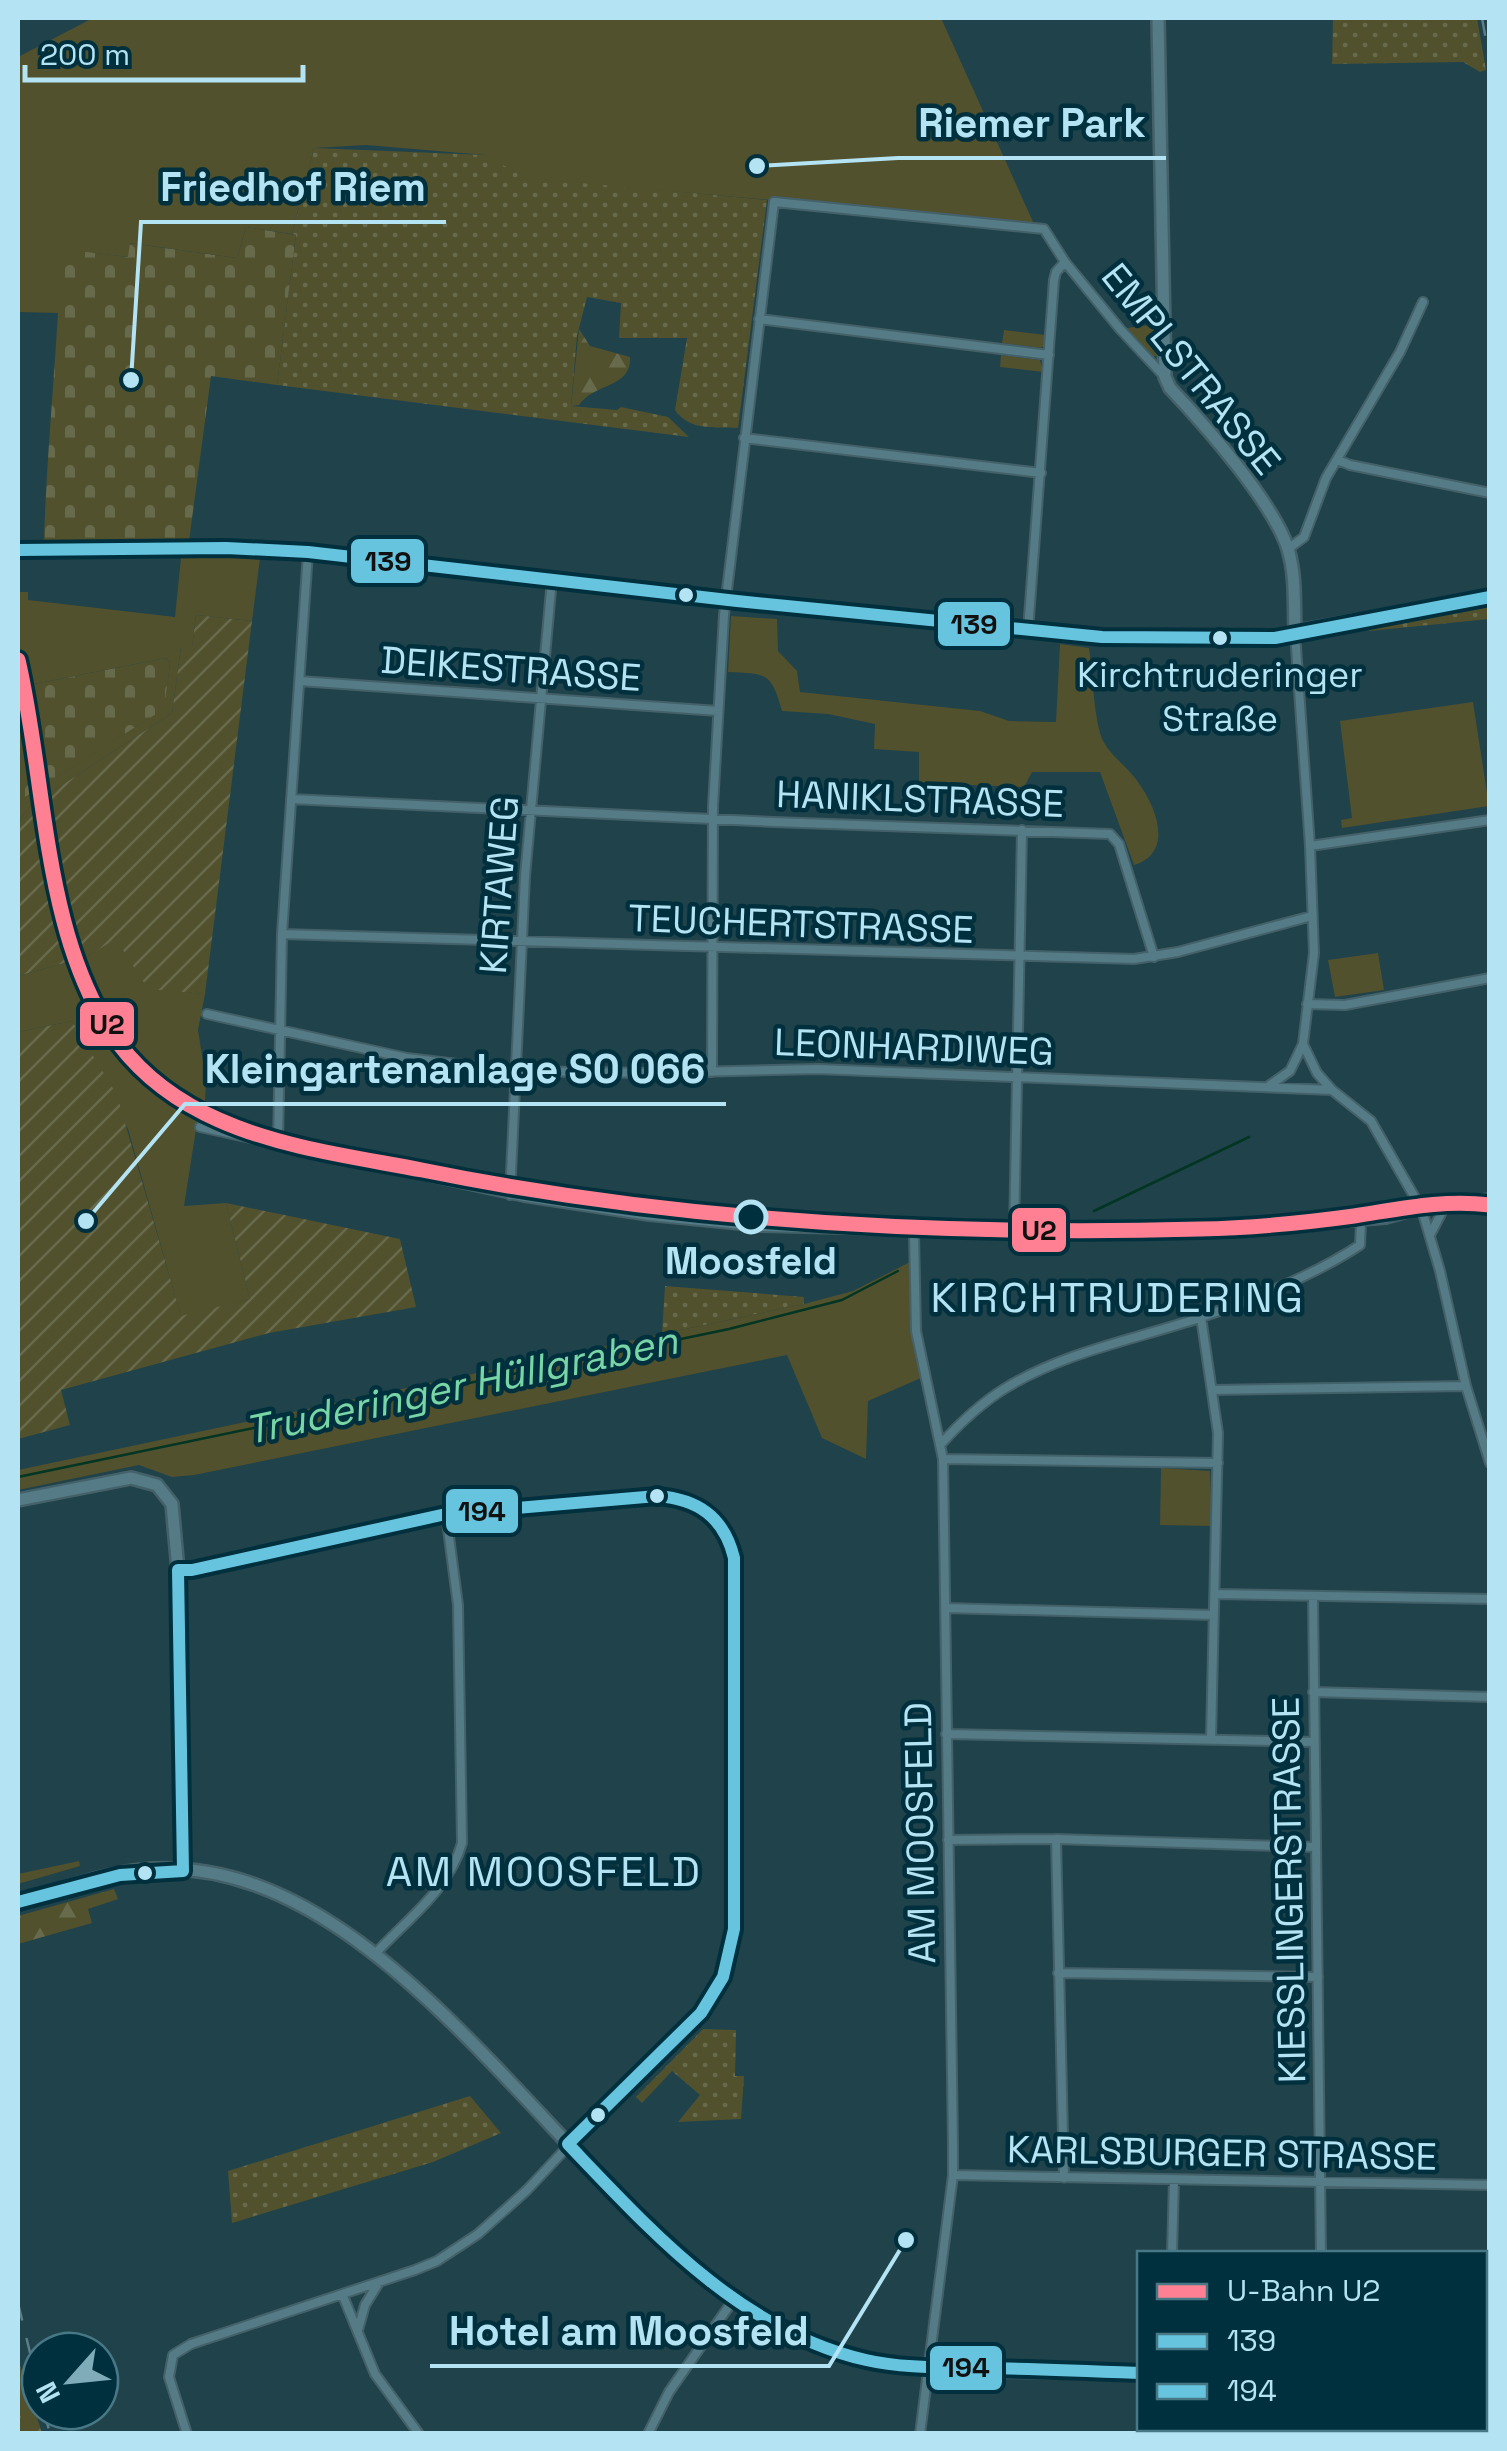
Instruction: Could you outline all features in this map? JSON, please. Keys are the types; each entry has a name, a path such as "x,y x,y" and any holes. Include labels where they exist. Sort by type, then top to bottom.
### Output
{"street":[{"path":"1158,18 1165,377"},
{"name":"EMPLSTRASSE","path":"759,319 774,202 1044,229 1065,262 1238,469 1283,535 1288,549"},
{"path":"1028,630 1054,280 1065,262"},
{"path":"1266,1086 1290,1071 1303,1044 1314,953 1288,549 1304,537 1326,478 1400,352 1423,302"},
{"path":"712,1072 713,819 718,711 726,600 759,319 1049,354"},
{"path":"744,438 1041,473"},
{"path":"1338,460 1490,493"},
{"path":"18,550 226,548 308,552 726,600 1140,639 1275,638 1490,597"},
{"path":"278,1143 282,934 308,552"},
{"name":"KIRTAWEG","path":"510,1194 530,810 552,579"},
{"name":"DEIKESTRASSE","path":"300,681 718,711"},
{"name":"HANIKLSTRASSE","path":"290,799 1110,834 1119,844 1154,957"},
{"path":"1310,846 1490,820"},
{"path":"1014,1233 1022,830"},
{"name":"TEUCHERTSTRASSE","path":"282,934 1020,958 1154,957 1312,916"},
{"path":"1307,1004 1344,1005 1490,978"},
{"name":"LEONHARDIWEG","path":"206,1014 406,1058 515,1071 818,1069 1332,1090"},
{"path":"1303,1044 1317,1073 1332,1090 1371,1121 1422,1210 1466,1386 1490,1463"},
{"path":"200,1127 510,1194 685,1220 778,1228 1225,1232 1361,1222 1490,1198"},
{"path":"1430,1235 1445,1206"},
{"path":"941,1444 982,1404 1028,1376 1102,1346 1201,1317 1262,1293 1356,1247 1362,1240 1361,1222"},
{"name":"AM MOOSFELD","path":"914,1232 916,1330 944,1460 953,2176 920,2434"},
{"path":"1201,1317 1214,1390 1218,1463 1212,1740"},
{"path":"1214,1390 1466,1386"},
{"path":"944,1460 1218,1463"},
{"path":"18,1500 118,1478 146,1480 158,1486 172,1504 178,1570 183,1871"},
{"path":"178,1570 446,1514 674,1496 712,1516 729,1538 734,1558 734,1929 723,1977 700,2013 527,2190 478,2234 437,2261 192,2344 173,2356 169,2377 187,2434"},
{"path":"374,1955 439,1889 454,1866 462,1843 458,1606 446,1514"},
{"path":"1214,1594 1490,1600"},
{"name":"KIESSLINGERSTRASSE","path":"1313,1597 1322,2251"},
{"path":"945,1608 1214,1615"},
{"path":"1313,1692 1490,1696"},
{"path":"946,1734 1314,1742"},
{"path":"1056,1839 1064,2178"},
{"path":"948,1840 1056,1839 1316,1847"},
{"path":"18,1902 144,1870 232,1878 292,1900 374,1955 463,2034 664,2242 734,2299 780,2328 821,2347 866,2360 928,2367 1137,2373"},
{"path":"1058,1973 1318,1977"},
{"name":"KARLSBURGER STRASSE","path":"953,2176 1490,2186"},
{"path":"1172,2251 1174,2180"},
{"path":"358,2334 359,2320 378,2284"},
{"path":"343,2296 380,2383 419,2434"},
{"path":"648,2434 670,2392 734,2299"}],"green space":[{"path":"93,18 941,18 1034,224 526,178 485,155 366,145 314,148 292,234 246,227 237,258 130,243 128,257 62,249 59,313 18,312 18,57"},
{"path":"1333,18 1477,18 1486,70 1480,72 1463,62 1332,64"},
{"path":"314,148 485,155 653,189 767,200 738,428 695,425 675,410 687,338 619,338 621,303 587,297 577,336 571,406 617,410 621,407 668,417 689,437 277,385 296,235 292,234"},
{"path":"246,227 296,235 277,385 211,376 189,541 44,540 61,248 127,257 129,243 237,258"},
{"path":"1158,324 1158,355 1153,357 1127,328"},
{"path":"579,329 590,346 630,357 629,367 619,380 571,406"},
{"path":"1004,330 1046,335 1045,345 1041,348 1002,343"},
{"path":"1001,355 1040,360 1043,372 1000,367"},
{"path":"181,558 260,558 252,621 196,615 192,648 181,647 172,713 30,806 18,823 18,592 28,592 28,600 175,617","holes":["166,658 170,663 164,709 22,799 34,684"]},
{"path":"1489,607 1489,619 1369,631 1368,628"},
{"path":"196,615 252,621 205,994 148,989 116,939 86,957 18,976 18,823 30,806 172,713 181,647 192,647"},
{"path":"731,616 777,619 778,651 797,671 800,692 980,711 1009,721 1056,722 1060,644 1089,648 1100,733 1151,804 1158,829 1154,851 1134,865 1100,772 1032,772 1024,787 919,783 919,752 874,749 875,724 828,714 782,711 766,678 728,672"},
{"path":"166,658 170,663 165,709 21,800 34,684"},
{"path":"1473,702 1489,806 1342,828 1341,820 1352,818 1340,721"},
{"path":"116,938 148,988 205,994 198,1030 206,1081 204,1123 197,1123 184,1206 226,1203 250,1299 181,1317 128,1129 72,1021 18,1032 18,976 86,957"},
{"path":"1378,953 1384,990 1335,997 1328,960"},
{"path":"72,1021 117,1095 181,1316 250,1299 226,1203 400,1239 416,1307 269,1333 61,1390 70,1425 18,1439 18,1032"},
{"path":"910,1262 912,1335 921,1378 868,1401 866,1459 822,1438 787,1355 194,1475 172,1477 139,1465 18,1490 18,1470 804,1304 853,1291"},
{"path":"665,1286 804,1297 804,1304 662,1334"},
{"path":"1161,1468 1210,1471 1212,1526 1160,1525"},
{"path":"79,1861 80,1866 18,1884 18,1874"},
{"path":"114,1889 118,1899 88,1909 92,1923 18,1944 18,1916"},
{"path":"703,2029 736,2030 735,2076 744,2076 741,2119 678,2122 700,2095 672,2071 642,2103 636,2097"},
{"path":"470,2096 501,2133 433,2162 232,2223 228,2171"},
{"path":"18,2359 20,2431 42,2433 18,2433"}],"waterway":[{"name":"Truderinger Hüllgraben","path":"1094,1211 1249,1137"},
{"name":"Truderinger Hüllgraben","path":"18,1477 729,1329 842,1300 898,1271"}],"railway":[{"path":"1482,18 1490,62"},
{"path":"18,2303 25,2331"}],"metro line":[{"name":"U2","path":"18,660 61,909 94,1003 119,1044 152,1079 191,1106 243,1130 319,1151 518,1188 809,1222 1005,1230 1200,1229 1296,1223 1438,1204 1490,1205"}],"transit line":[{"name":"139","path":"18,550 226,548 308,552 737,601 1102,637 1275,638 1490,597"},
{"name":"194","path":"178,1570 446,1514 657,1496 697,1506 724,1531 734,1558 734,1929 723,1977 701,2013 568,2144"},
{"name":"194","path":"178,1570 183,1871"},
{"name":"194","path":"18,1902 120,1875 183,1871"},
{"name":"194","path":"568,2144 702,2274 779,2327 821,2346 866,2360 911,2366 1137,2373"}],"place":[{"name":"Riemer Park","path":"757,166"},
{"name":"Friedhof Riem","path":"131,380"},
{"name":"Kirchtruderinger Straße","path":"1220,638"},
{"name":"Moosfeld","path":"751,1217"},
{"name":"Kleingartenanlage SO 066","path":"86,1221"},
{"name":"Hotel am Moosfeld","path":"906,2240"}],"district":[{"name":"KIRCHTRUDERING","path":"1118,1297"},
{"name":"AM MOOSFELD","path":"544,1871"}]}
